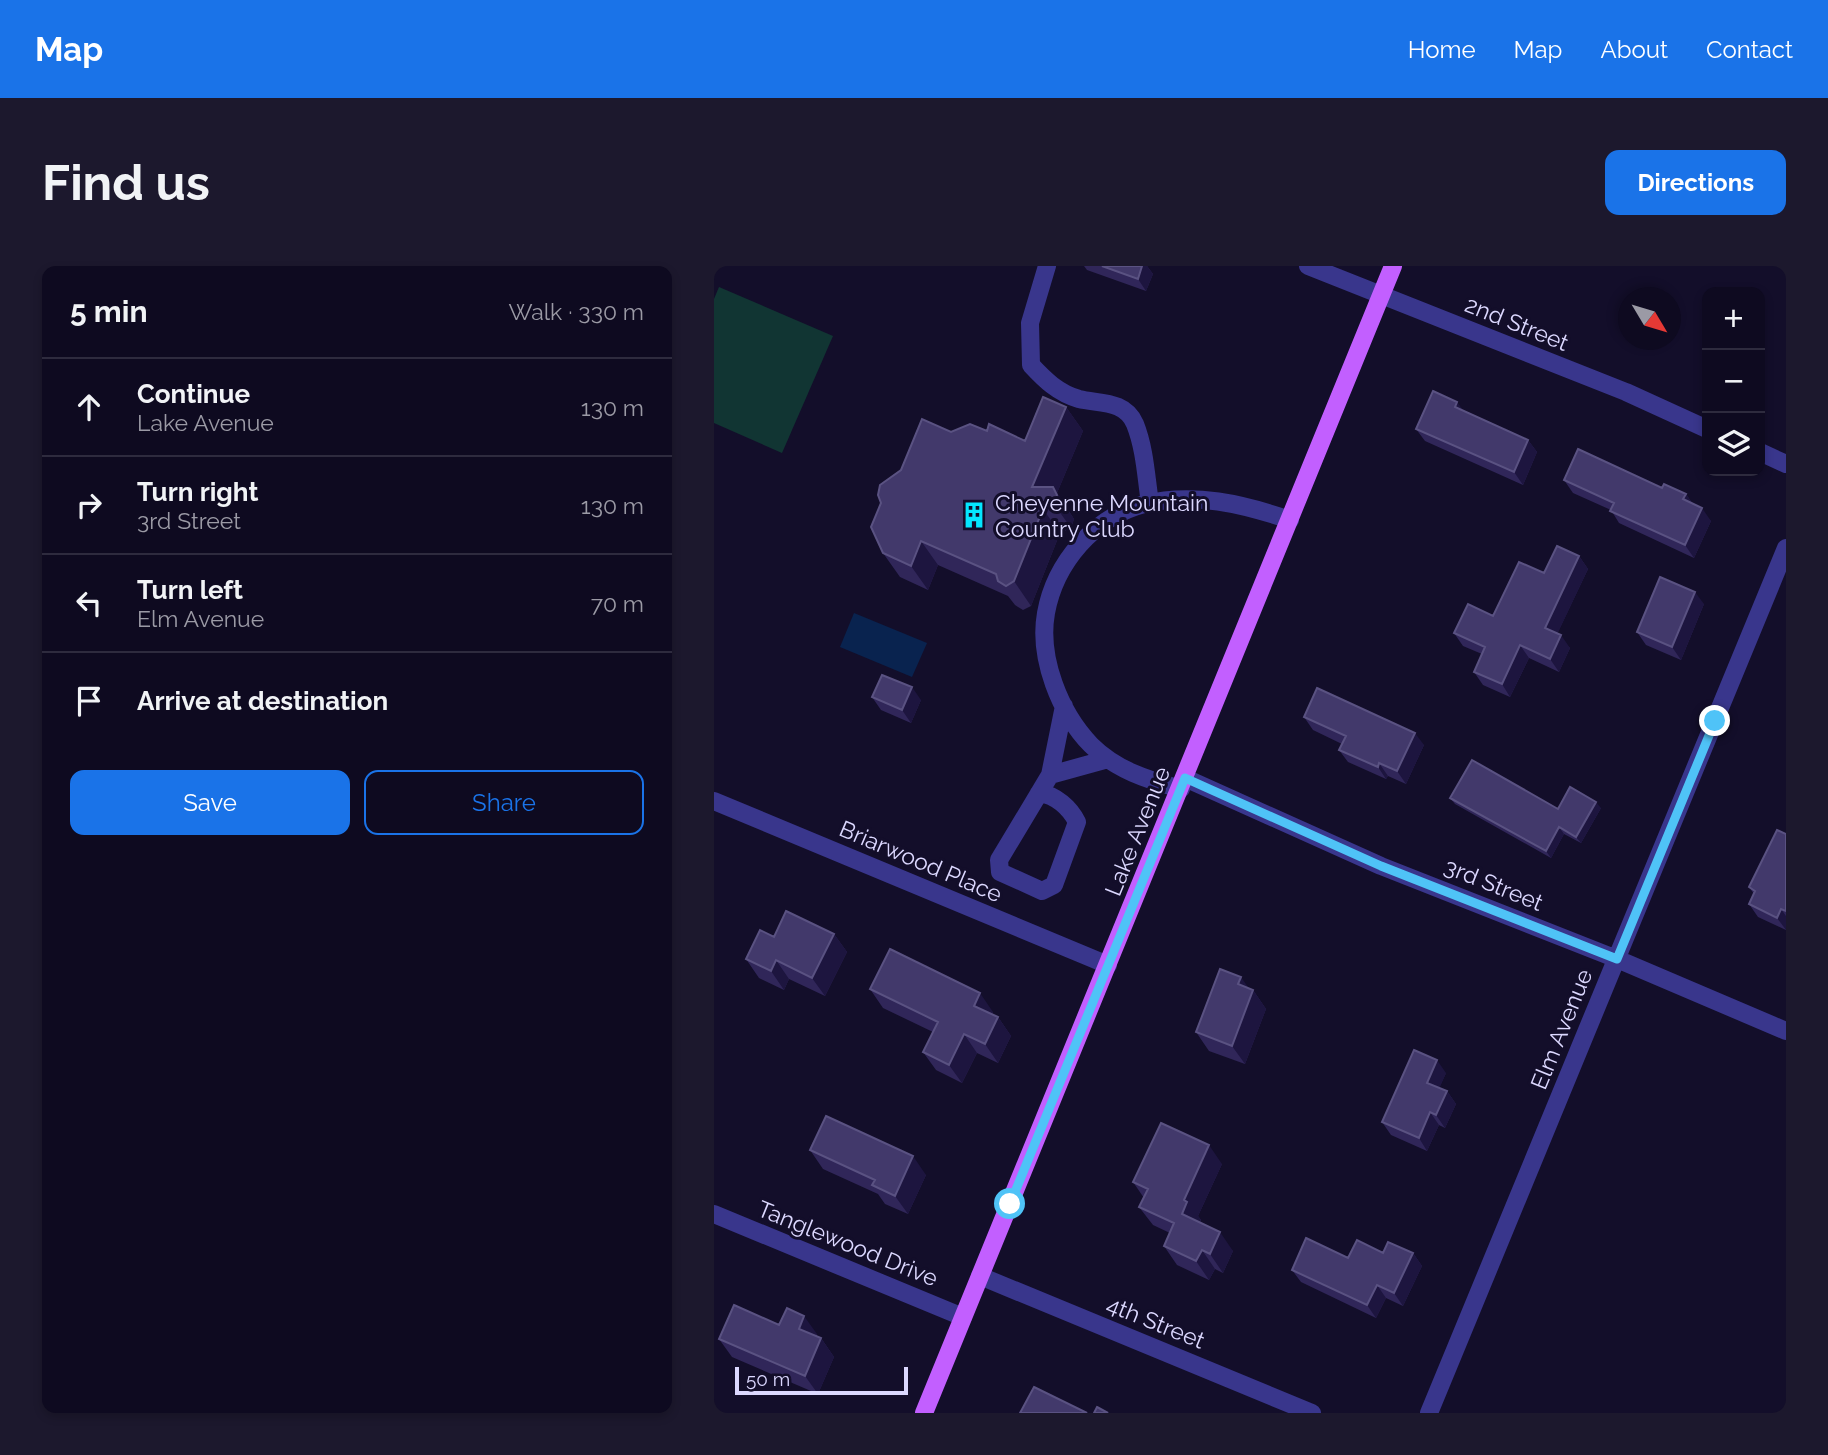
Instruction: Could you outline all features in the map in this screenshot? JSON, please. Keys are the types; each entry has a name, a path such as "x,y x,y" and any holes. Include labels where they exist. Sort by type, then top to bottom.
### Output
{"main road":[{"name":"Lake Avenue","path":"924,1413 1393,266"}],"street":[{"path":"1047,266 1030,323 1031,365 1051,386 1078,399 1109,403 1122,409 1134,421 1143,453 1150,503"},
{"name":"2nd Street","path":"1308,266 1626,392 1702,427"},
{"path":"1765,454 1786,464"},
{"name":"3rd Street","path":"1290,520 1255,508 1199,498 1150,503 1117,514 1083,541 1058,577 1046,614 1045,633 1046,653 1052,677 1064,706 1092,745 1108,759 1146,779 1183,783 1381,866 1617,959 1786,1031"},
{"name":"Elm Avenue","path":"1429,1413 1786,548"},
{"path":"1039,793 1051,796 1072,810 1077,822 1054,886 1042,891 1000,872 999,860 1039,793 1050,775 1064,706"},
{"path":"1050,775 1108,759"},
{"name":"Briarwood Place","path":"714,802 1108,965"},
{"name":"Tanglewood Drive","path":"714,1214 963,1317"},
{"name":"4th Street","path":"980,1276 1312,1413"}],"green space":[{"path":"719,287 833,336 782,453 714,423 714,299"}],"water":[{"path":"854,613 927,643 912,677 840,647"}],"building":[{"path":"1102,266 1142,266 1138,279"},
{"path":"1433,391 1457,402 1455,407 1528,440 1514,472 1416,429"},
{"name":"Cheyenne Mountain Country Club","path":"1043,397 1066,407 1032,487 1053,487 1057,495 1054,504 1043,509 1014,581 1006,586 998,581 996,574 921,541 911,566 883,553 871,527 881,503 878,495 880,485 901,470 922,419 951,432 970,424 987,431 989,424 1025,441"},
{"path":"1578,449 1662,488 1664,484 1686,494 1683,499 1702,508 1685,545 1610,511 1614,503 1564,480"},
{"path":"1557,546 1579,556 1545,628 1561,635 1550,659 1520,645 1502,684 1474,672 1485,647 1454,633 1468,604 1493,616 1519,562 1544,573"},
{"path":"1660,577 1695,592 1672,647 1637,632"},
{"path":"882,675 912,687 902,710 872,697"},
{"path":"1317,688 1415,733 1397,771 1379,763 1378,767 1339,750 1346,736 1304,717"},
{"path":"1472,760 1558,809 1570,787 1596,802 1576,837 1559,827 1546,851 1450,798"},
{"path":"1777,830 1786,834 1786,911 1781,909 1777,918 1749,904 1755,891 1749,887"},
{"path":"786,911 834,934 812,978 776,960 771,971 746,959 760,930 774,937"},
{"path":"890,949 980,993 974,1006 998,1017 985,1044 964,1034 949,1065 923,1052 938,1022 870,989"},
{"path":"1220,969 1241,977 1238,984 1253,990 1232,1046 1196,1032"},
{"path":"1414,1050 1437,1060 1427,1083 1447,1091 1436,1115 1430,1112 1419,1138 1382,1122"},
{"path":"826,1116 913,1156 895,1196 872,1185 875,1180 810,1150"},
{"path":"1161,1123 1209,1145 1184,1200 1187,1202 1182,1214 1220,1232 1210,1254 1202,1250 1196,1261 1164,1246 1174,1223 1139,1207 1148,1189 1133,1182"},
{"path":"1306,1238 1348,1258 1357,1240 1383,1253 1388,1242 1413,1253 1394,1293 1377,1285 1367,1305 1292,1270"},
{"path":"734,1305 779,1325 787,1308 804,1316 799,1329 821,1338 805,1376 719,1339"},
{"path":"1034,1387 1087,1413 1020,1413"},
{"path":"1097,1407 1108,1413 1094,1413"}],"place":[{"name":"Cheyenne Mountain Country Club","path":"974,515"}],"route":[{"path":"1010,1204 1185,778 1381,866 1617,959 1715,721"}]}
